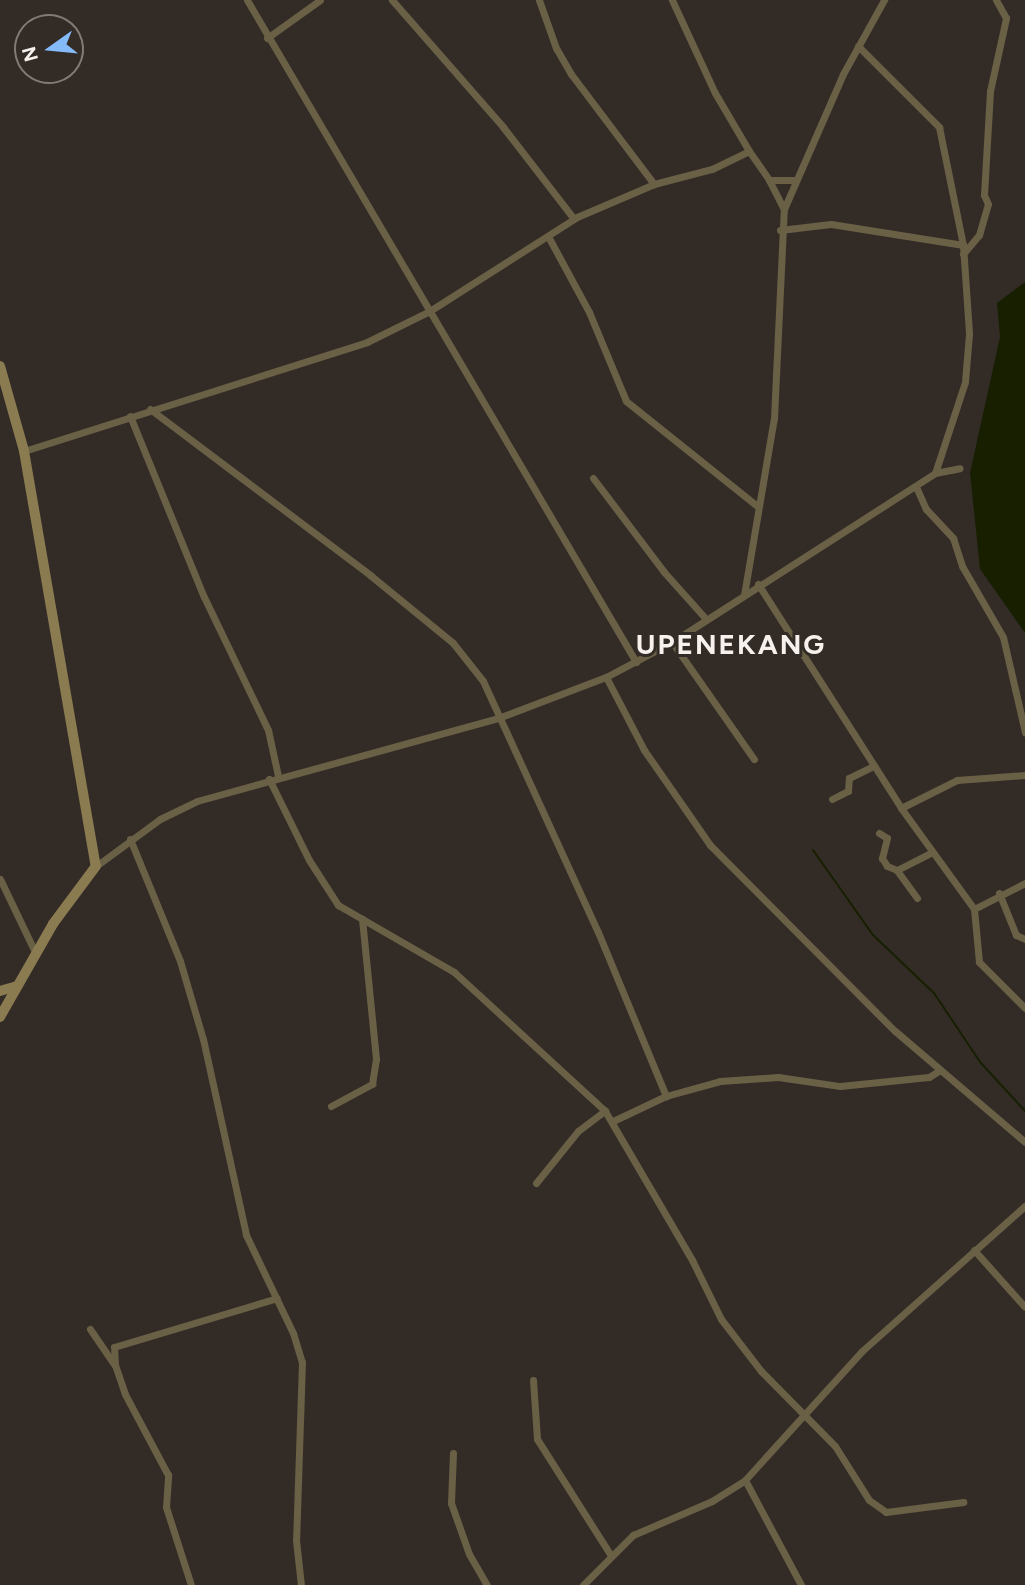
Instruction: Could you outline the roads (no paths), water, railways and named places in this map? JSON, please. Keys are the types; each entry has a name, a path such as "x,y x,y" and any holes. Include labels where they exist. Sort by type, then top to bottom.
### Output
{"street":[{"path":"247,0 636,662"},
{"path":"267,38 320,0"},
{"path":"393,0 503,127 574,219"},
{"path":"539,0 556,48 571,74 654,184"},
{"path":"672,0 715,93 769,180 783,209"},
{"path":"744,595 778,368 780,230 783,209 793,180 858,46 884,0"},
{"path":"963,250 979,235 988,204 984,195 990,91 1006,18 996,0"},
{"path":"0,1017 35,952 96,866 130,839 197,801 278,776 498,718 606,677 672,642 758,584 917,489 935,473 965,382 968,334 963,250 939,127 858,46"},
{"path":"24,451 367,342 428,312 549,238 574,219 654,184 712,169 749,151"},
{"path":"769,180 793,180"},
{"path":"780,230 831,223 963,250"},
{"path":"549,238 589,312 626,401 757,506"},
{"path":"0,366 24,451 96,866"},
{"path":"150,409 453,643 483,681 598,932 666,1096"},
{"path":"130,416 199,585 268,730 278,776"},
{"path":"935,473 960,468"},
{"path":"593,478 664,572 706,619"},
{"path":"917,489 926,509 953,538 962,566 1003,637 1025,732"},
{"path":"758,584 901,808 974,909 979,962 1025,1008"},
{"path":"672,642 754,759"},
{"path":"606,677 644,750 710,845 861,999 1025,1142"},
{"path":"832,799 848,791 849,778 874,766"},
{"path":"901,808 957,780 1025,775"},
{"path":"269,779 309,860 338,905 454,972 605,1111 721,1318 802,1414 835,1446 879,1511 963,1502"},
{"path":"879,833 887,838 883,858 897,870 917,898"},
{"path":"130,839 180,961 203,1039 246,1235 277,1298 302,1362 296,1540 302,1585"},
{"path":"897,870 932,852"},
{"path":"0,879 35,952"},
{"path":"974,909 999,893 1025,883"},
{"path":"999,893 1016,935 1025,939"},
{"path":"331,1106 372,1084 376,1059 362,919"},
{"path":"0,992 17,986"},
{"path":"613,1121 666,1096 749,1078 778,1077 840,1086 929,1077 940,1070"},
{"path":"536,1183 578,1131 605,1111"},
{"path":"583,1585 610,1554 647,1527 712,1501 745,1480 802,1414 882,1332 1025,1206"},
{"path":"974,1250 1025,1307"},
{"path":"115,1365 114,1347 277,1298"},
{"path":"90,1329 115,1365 168,1475 166,1507 191,1585"},
{"path":"533,1380 537,1439 610,1554"},
{"path":"453,1453 451,1503 469,1554 487,1585"},
{"path":"745,1480 801,1585"}],"waterway":[{"path":"813,850 873,935 934,993 980,1062 1025,1111"}],"district":[{"name":"UPENEKANG","path":"731,644"}]}
